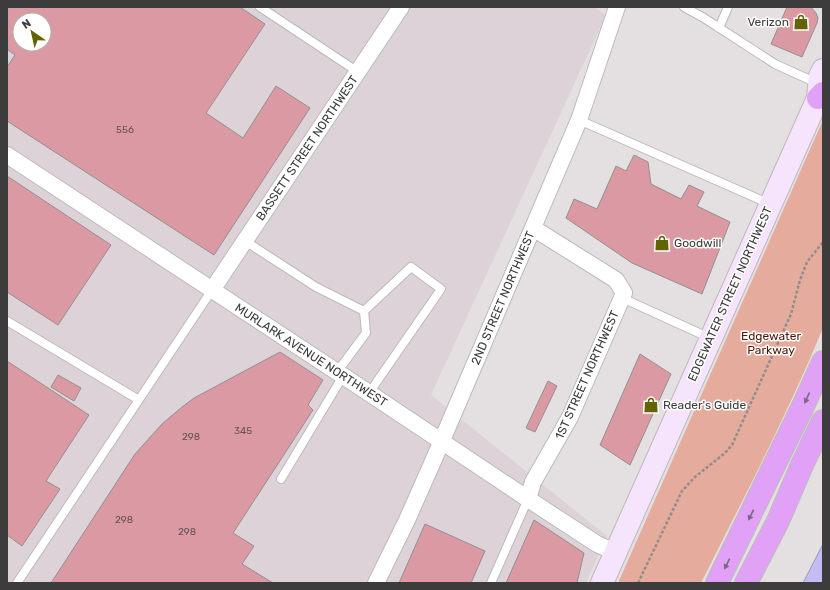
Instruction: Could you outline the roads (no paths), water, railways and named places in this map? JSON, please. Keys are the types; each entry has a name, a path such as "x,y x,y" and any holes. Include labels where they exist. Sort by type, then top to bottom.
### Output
{"highway":[{"path":"717,583 823,362"},
{"path":"778,521 823,421"},
{"path":"746,583 778,521 823,443"}],"main road":[{"name":"EDGEWATER STREET NORTHWEST","path":"602,583 821,86"}],"street":[{"name":"BASSETT STREET NORTHWEST","path":"212,290 401,7"},
{"name":"2ND STREET NORTHWEST","path":"376,583 407,520 442,441 579,120 617,7"},
{"name":"MURLARK AVENUE NORTHWEST","path":"7,155 596,544 615,552"},
{"path":"533,228 616,280 623,295"},
{"name":"1ST STREET NORTHWEST","path":"528,499 533,482 570,417 623,295"}],"lane":[{"path":"260,7 358,72"},
{"path":"684,7 775,64 821,86"},
{"path":"719,28 728,7"},
{"path":"579,120 770,204"},
{"path":"245,241 316,287 364,311"},
{"path":"364,311 411,267 441,289 369,393"},
{"path":"17,583 212,290"},
{"path":"623,295 711,338"},
{"path":"281,479 340,374 366,333 364,311"},
{"path":"7,321 139,400"},
{"path":"491,583 528,499"}],"place":[{"name":"Verizon","path":"801,22"},
{"name":"Goodwill","path":"662,243"},
{"name":"Reader's Guide","path":"651,405"}],"park label":[{"name":"Edgewater Parkway","path":"771,343"}]}
